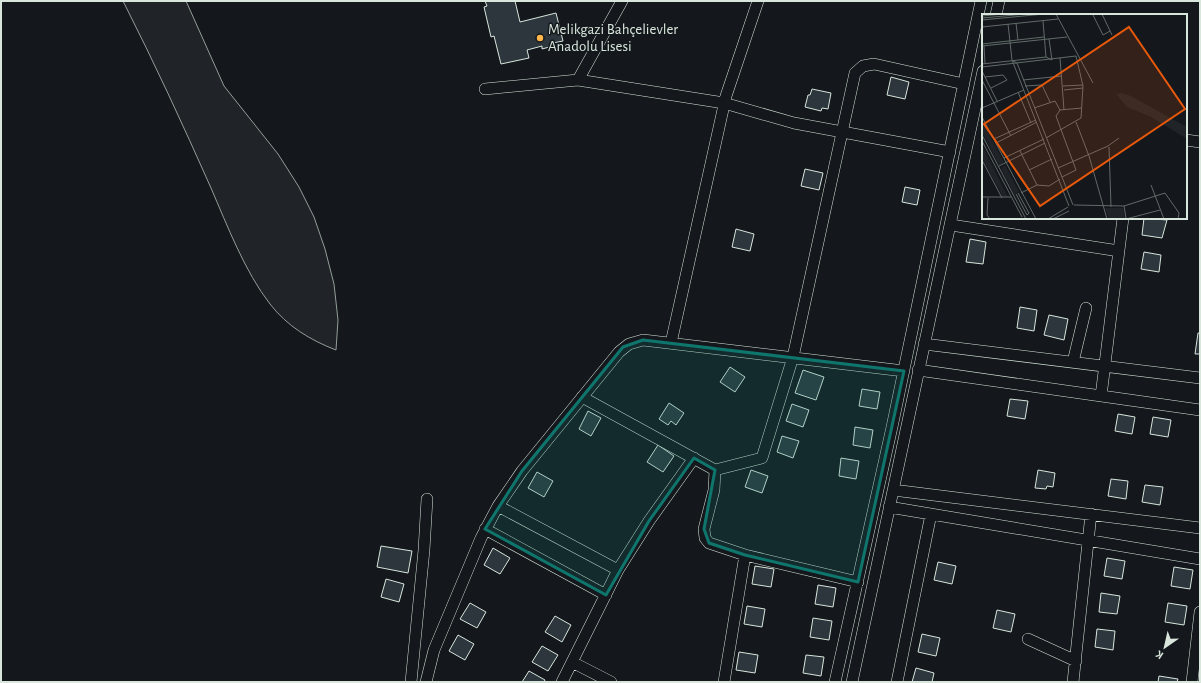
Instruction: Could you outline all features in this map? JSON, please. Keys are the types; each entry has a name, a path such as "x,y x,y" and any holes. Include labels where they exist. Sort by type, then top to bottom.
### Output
{"street":[{"path":"578,80 622,1"},
{"path":"671,343 724,103 758,1"},
{"path":"835,682 904,371 981,1"},
{"path":"996,14 1000,1"},
{"path":"582,397 715,470 762,458 793,357 853,78 863,66 874,64 964,84"},
{"path":"852,682 982,77"},
{"path":"485,89 578,80 724,103 794,123 950,152"},
{"path":"1187,140 1200,142"},
{"path":"1101,396 1123,219"},
{"path":"951,225 1119,251"},
{"path":"1073,362 1086,308"},
{"path":"426,682 434,650 485,529 498,506 522,471 619,352 629,344 643,340 904,371"},
{"path":"924,344 1200,378"},
{"path":"918,370 1200,410"},
{"path":"562,682 618,570 649,521 694,458"},
{"path":"715,470 714,490 704,529 705,538 712,544 745,555 858,582"},
{"path":"893,490 1200,528"},
{"path":"411,682 424,550 427,499"},
{"path":"498,506 618,570"},
{"path":"889,508 1200,559"},
{"path":"897,682 931,514"},
{"path":"1074,682 1091,514"},
{"path":"485,529 606,595"},
{"path":"724,682 745,555"},
{"path":"1192,682 1200,612"},
{"path":"1028,639 1076,661"},
{"path":"572,662 611,682"}],"highlighted area":[{"path":"643,340 904,371 858,582 745,555 709,543 704,529 715,470 694,458 649,521 606,595 485,529 522,471 623,347"}],"shaded area":[{"path":"123,1 186,1 224,86 278,154 299,187 314,217 325,249 334,284 338,320 336,350 317,342 291,326 270,304 252,278 168,94"}],"building":[{"path":"485,1 515,1 520,22 556,13 563,41 553,43 553,46 542,49 542,46 527,50 529,58 501,64 494,36 491,37 484,7 487,6"},
{"path":"891,77 909,82 905,99 887,95"},
{"path":"812,89 831,93 828,109 822,108 821,111 805,107 808,95 810,95"},
{"path":"805,169 823,173 819,190 801,186"},
{"path":"905,187 920,190 917,205 902,202"},
{"path":"1144,219 1167,220 1162,238 1142,235"},
{"path":"736,229 754,234 750,251 732,247"},
{"path":"970,239 986,242 983,264 966,262"},
{"path":"1144,252 1161,255 1159,272 1141,269"},
{"path":"1020,307 1037,310 1034,331 1017,328"},
{"path":"1049,315 1068,319 1064,340 1044,335"},
{"path":"1198,333 1200,333 1200,354 1195,354"},
{"path":"730,367 745,377 735,392 720,382"},
{"path":"803,370 824,377 816,400 795,393"},
{"path":"862,389 880,392 877,409 859,406"},
{"path":"1010,399 1028,401 1025,419 1007,416"},
{"path":"669,403 684,413 676,425 671,421 668,425 659,419"},
{"path":"792,404 809,410 803,427 786,421"},
{"path":"588,411 601,418 591,436 579,429"},
{"path":"1118,414 1135,417 1132,434 1115,431"},
{"path":"1153,417 1171,420 1168,437 1150,434"},
{"path":"855,427 873,430 870,448 853,445"},
{"path":"782,436 799,441 793,458 777,452"},
{"path":"658,445 674,456 663,472 647,462"},
{"path":"841,458 859,461 856,479 839,476"},
{"path":"751,470 768,476 762,493 745,487"},
{"path":"1038,470 1055,473 1053,487 1047,486 1046,489 1035,488"},
{"path":"537,472 553,481 544,497 528,488"},
{"path":"1111,479 1128,481 1126,499 1108,496"},
{"path":"1145,485 1163,487 1160,505 1142,502"},
{"path":"381,546 412,551 408,573 377,567"},
{"path":"493,548 510,558 500,574 484,565"},
{"path":"1107,558 1125,561 1122,579 1104,576"},
{"path":"938,562 956,566 952,584 934,580"},
{"path":"755,566 774,569 771,587 752,584"},
{"path":"1174,567 1193,570 1190,589 1171,586"},
{"path":"386,579 404,584 399,602 381,597"},
{"path":"818,585 836,588 833,607 815,604"},
{"path":"1101,593 1120,596 1117,614 1099,612"},
{"path":"470,603 486,612 477,628 460,619"},
{"path":"1168,603 1187,606 1184,625 1165,622"},
{"path":"747,606 765,609 762,627 744,624"},
{"path":"997,610 1015,614 1011,632 993,628"},
{"path":"555,616 571,625 562,642 545,632"},
{"path":"813,618 832,621 829,640 810,637"},
{"path":"1097,629 1115,631 1113,650 1095,647"},
{"path":"922,634 940,638 936,656 918,652"},
{"path":"458,635 474,644 465,660 449,651"},
{"path":"542,646 558,655 548,671 532,662"},
{"path":"739,652 758,655 755,673 736,670"},
{"path":"806,655 824,657 821,676 803,673"},
{"path":"916,668 934,673 932,682 912,682"},
{"path":"529,671 545,680 544,682 522,682"},
{"path":"1159,676 1178,679 1177,682 1158,682"}],"place":[{"name":"Melikgazi Bahçelievler Anadolu Lisesi","path":"540,38"}]}
